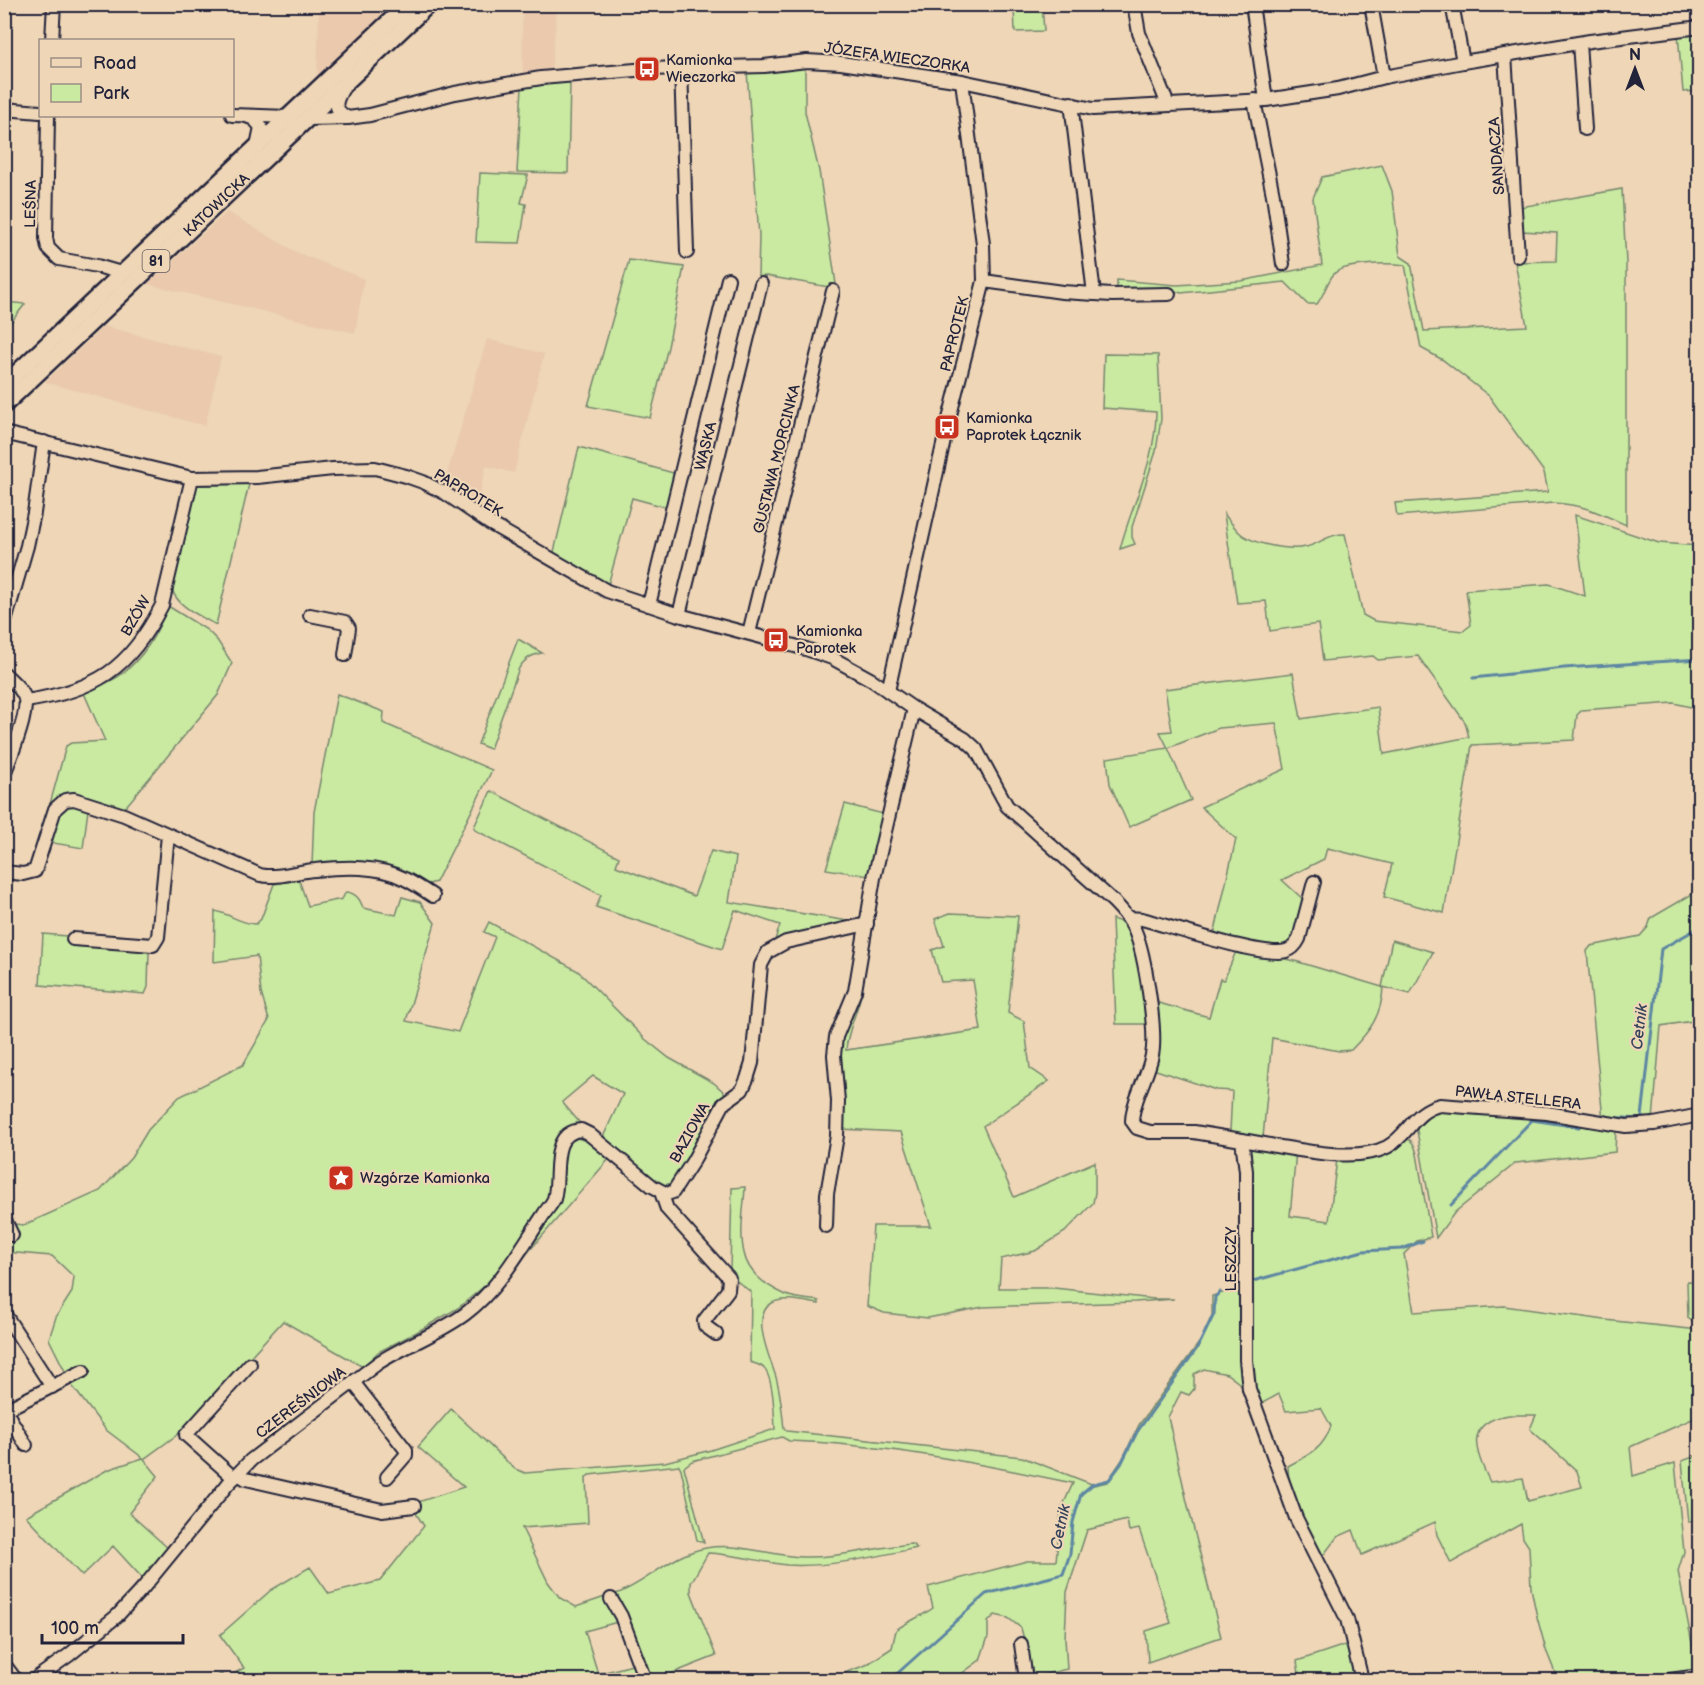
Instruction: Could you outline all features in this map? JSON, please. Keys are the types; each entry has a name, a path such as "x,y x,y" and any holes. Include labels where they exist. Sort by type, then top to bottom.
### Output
{"main road":[{"name":"KATOWICKA","path":"4,385 408,4"},
{"name":"KATOWICKA","path":"4,405 429,4"}],"street":[{"path":"52,39 54,4"},
{"path":"1134,4 1139,33 1168,105"},
{"path":"1252,4 1260,100 1283,264"},
{"path":"1371,4 1384,77 1580,43 1700,27"},
{"path":"1452,4 1463,62"},
{"path":"1580,43 1585,129"},
{"name":"SANDACZA","path":"1505,55 1518,256"},
{"name":"JÓZEFA WIECZORKA","path":"309,119 370,115 455,93 541,78 681,67 764,66 807,61 841,63 962,81 1093,109 1260,100 1338,89 1384,77"},
{"path":"681,67 687,252"},
{"path":"962,81 982,244 984,281"},
{"path":"345,84 336,106 340,113 348,118"},
{"path":"1071,103 1094,294"},
{"path":"4,109 39,112"},
{"path":"239,115 288,117"},
{"path":"239,115 254,119 261,127 258,146"},
{"name":"LEŚNA","path":"48,117 46,238 48,248 51,254 59,259 121,273"},
{"path":"649,605 728,279"},
{"name":"PAPROTEK","path":"888,691 950,416 984,281 1062,292 1169,294"},
{"name":"WĄSKA","path":"679,615 761,284"},
{"name":"GUSTAWA MORCINKA","path":"749,633 832,291"},
{"name":"PAPROTEK","path":"4,433 192,478 257,477 363,468 375,468 406,476 445,493 489,523 607,591 679,615 832,658 853,668 914,710 965,739 976,749 1007,806 1129,918"},
{"path":"4,625 27,546 44,442"},
{"name":"BZÓW","path":"26,700 60,695 95,682 109,674 134,649 154,621 162,605 192,478"},
{"path":"310,615 345,622 349,628 345,656"},
{"path":"4,673 23,693 26,700 25,712 4,774"},
{"path":"826,1226 827,1194 837,1136 835,1045 839,1028 855,990 881,846 914,710"},
{"path":"4,872 23,874 35,871 55,809 65,800 74,799 124,815 260,875 276,877 324,869 373,869 387,871 405,879 433,896"},
{"path":"73,939 153,945 155,943 158,937 168,835"},
{"path":"1242,1140 1194,1132 1150,1132 1137,1128 1132,1121 1135,1103 1153,1053 1154,1027 1140,946 1129,918 1142,919 1257,950 1283,952 1296,945 1299,939 1314,882"},
{"name":"BAZIOWA","path":"661,1191 667,1194 673,1192 693,1161 724,1103 742,1090 747,1079 752,1063 761,965 768,952 786,942 867,924"},
{"name":"PAWŁA STELLERA","path":"1242,1140 1344,1155 1369,1154 1388,1146 1402,1135 1420,1113 1430,1107 1440,1105 1547,1113 1626,1126 1654,1124 1700,1115"},
{"name":"CZEREŚNIOWA","path":"34,1680 117,1616 236,1476 270,1444 397,1350 429,1337 467,1313 498,1281 553,1200 558,1177 559,1146 568,1134 581,1130 661,1191"},
{"name":"LESZCZY","path":"1242,1140 1246,1171 1246,1360 1249,1389 1296,1518 1345,1612 1362,1680"},
{"path":"661,1191 667,1209 729,1278 728,1290 704,1321 705,1326 716,1334"},
{"path":"4,1218 12,1235"},
{"path":"4,1313 52,1387"},
{"path":"250,1364 186,1435 236,1476 382,1510 414,1506"},
{"path":"26,1445 5,1409 83,1371"},
{"path":"353,1382 406,1450 406,1455 387,1477"},
{"path":"611,1599 621,1616 645,1680"},
{"path":"1021,1644 1026,1680"},
{"path":"4,1664 16,1680"},
{"path":"1669,1680 1700,1676"}],"shaded area":[{"path":"346,5 421,5 317,79 319,10 346,8"},
{"path":"522,5 586,5 557,8 551,71 523,77"},
{"path":"227,212 296,252 364,279 355,333 147,284"},
{"path":"104,326 221,357 205,426 45,382"},
{"path":"487,339 544,354 514,473 486,466 477,505 446,478"},
{"path":"5,692 14,698 5,732"}],"green space":[{"path":"989,5 1042,5 1044,31 1015,32 1014,7 989,8"},
{"path":"1699,32 1699,91 1683,92 1678,34"},
{"path":"805,67 805,112 819,171 836,284 829,287 766,276 758,277 759,236 747,71 764,73"},
{"path":"570,82 568,173 517,172 522,87"},
{"path":"1382,165 1392,191 1400,256 1411,263 1424,331 1527,326 1515,262 1556,261 1557,233 1521,231 1520,207 1622,189 1626,263 1626,525 1582,507 1553,503 1397,516 1395,503 1548,492 1544,472 1489,396 1443,360 1421,348 1405,265 1366,265 1338,271 1331,278 1317,304 1307,304 1285,282 1181,293 1173,290 1117,290 1117,280 1177,285 1241,281 1322,265 1313,198 1322,177"},
{"path":"480,173 528,175 521,203 526,204 520,243 476,242"},
{"path":"629,260 684,267 668,347 650,418 588,406"},
{"path":"4,302 25,304 5,330"},
{"path":"1104,354 1158,355 1161,419 1156,451 1132,527 1135,544 1120,549 1148,465 1156,412 1102,408"},
{"path":"579,447 677,474 669,508 632,498 608,585 553,556"},
{"path":"249,484 216,625 195,614 177,599 171,586 193,485"},
{"path":"1224,514 1245,536 1261,543 1280,547 1306,547 1335,535 1345,534 1363,615 1374,621 1463,631 1471,625 1466,590 1549,584 1585,596 1575,515 1659,543 1699,546 1699,709 1674,703 1582,710 1577,715 1574,740 1472,745 1444,913 1384,897 1392,864 1327,848 1324,859 1282,880 1305,901 1291,945 1279,949 1214,935 1236,839 1201,807 1285,769 1276,723 1219,728 1168,748 1160,732 1172,731 1165,689 1293,673 1301,719 1378,707 1384,754 1469,737 1465,722 1418,656 1378,660 1373,656 1323,661 1318,624 1270,631 1266,601 1237,603"},
{"path":"168,606 207,630 217,640 232,663 218,695 123,810 62,796 50,804 66,746 71,743 105,741 84,693 119,676 136,661 154,636"},
{"path":"518,639 542,653 529,658 519,668 490,749 478,744"},
{"path":"337,694 384,712 383,723 492,770 436,882 425,885 408,874 312,866 314,812"},
{"path":"1168,748 1191,800 1129,827 1110,784 1107,758"},
{"path":"491,791 619,857 616,866 694,896 711,851 736,857 729,902 855,922 774,943 780,925 735,910 722,949 596,907 601,895 475,830 474,827"},
{"path":"65,803 93,809 88,810 83,848 47,842 57,810"},
{"path":"845,804 883,814 869,876 826,869"},
{"path":"299,880 308,906 342,899 346,892 357,897 363,908 396,915 402,897 420,902 435,923 406,1021 458,1032 495,937 484,932 489,922 578,971 645,1039 669,1058 714,1083 726,1094 674,1182 665,1185 659,1184 603,1137 623,1094 593,1076 562,1102 580,1123 567,1131 555,1155 548,1198 509,1257 487,1284 458,1308 378,1352 363,1367 283,1321 181,1432 144,1459 158,1476 129,1513 169,1549 146,1582 113,1546 82,1576 26,1516 107,1470 143,1458 106,1430 73,1387 49,1339 56,1317 72,1292 74,1277 52,1256 5,1252 4,1223 24,1225 100,1191 131,1158 148,1130 179,1097 243,1065 269,1020 261,993 257,956 214,962 215,911 256,924 261,919 274,884"},
{"path":"1699,890 1699,1020 1661,1026 1653,1120 1603,1120 1587,951 1591,946 1640,936 1648,927 1651,918"},
{"path":"950,913 1018,916 1008,1013 1024,1021 1030,1068 1049,1081 983,1126 1014,1197 1095,1162 1093,1203 1065,1232 1035,1251 1001,1259 999,1288 1054,1288 1154,1299 1174,1299 983,1307 928,1318 884,1313 867,1306 873,1226 931,1226 901,1132 840,1129 837,1048 858,991 862,991 846,1050 981,1030 973,980 941,982 932,950 944,946 935,919"},
{"path":"1112,919 1124,923 1135,943 1150,1024 1116,1024"},
{"path":"43,934 67,936 67,942 144,949 149,952 148,987 145,994 40,985"},
{"path":"1392,940 1433,952 1410,994 1383,987 1380,1006 1374,1022 1351,1050 1339,1051 1272,1038 1263,1138 1230,1132 1232,1091 1216,1090 1153,1069 1155,1002 1209,1017 1220,979 1224,980 1237,949 1295,961 1382,987"},
{"path":"1433,1110 1548,1116 1616,1129 1615,1152 1516,1163 1455,1212 1436,1238 1417,1131 1417,1123"},
{"path":"577,1138 593,1143 609,1159 504,1280 544,1227 557,1205 561,1196 565,1148"},
{"path":"1406,1138 1414,1144 1431,1237 1417,1241 1404,1254 1414,1312 1504,1306 1699,1330 1699,1416 1630,1447 1633,1476 1675,1463 1684,1552 1678,1571 1697,1669 1631,1680 1558,1680 1546,1650 1537,1617 1531,1588 1529,1547 1523,1538 1521,1524 1451,1563 1437,1535 1435,1522 1362,1555 1353,1530 1337,1537 1320,1557 1289,1485 1288,1466 1319,1446 1331,1426 1321,1408 1286,1411 1279,1394 1259,1405 1252,1383 1247,1151 1251,1146 1296,1151 1290,1216 1329,1221 1337,1159","holes":["1509,1415 1536,1415 1530,1429 1577,1471 1582,1487 1528,1501 1523,1478 1490,1482 1480,1460 1477,1440 1479,1431 1494,1419"]},
{"path":"745,1187 742,1237 746,1261 760,1279 779,1292 819,1301 819,1304 795,1300 777,1301 765,1309 762,1318 764,1340 777,1381 784,1428 787,1431 1022,1457 1094,1485 1107,1482 1122,1460 1139,1425 1201,1340 1212,1315 1212,1296 1242,1285 1243,1386 1227,1374 1204,1369 1194,1374 1194,1389 1189,1395 1181,1392 1168,1417 1221,1637 1148,1662 1146,1631 1171,1623 1139,1529 1129,1531 1127,1520 1087,1530 1067,1592 1065,1638 1067,1669 1034,1677 1021,1628 1008,1618 995,1615 988,1622 988,1637 980,1660 953,1680 837,1680 847,1672 866,1665 892,1648 896,1630 933,1608 928,1587 1027,1561 1056,1561 1061,1510 1073,1483 932,1456 861,1446 789,1441 782,1437 692,1461 684,1467 704,1543 697,1540 679,1465 589,1475 586,1478 588,1523 522,1528 548,1582 560,1598 576,1607 605,1597 621,1621 585,1631 598,1674 636,1664 640,1680 212,1680 221,1674 226,1678 244,1668 220,1635 271,1590 310,1567 329,1594 380,1581 424,1526 414,1510 415,1503 464,1487 418,1447 451,1409 515,1469 525,1473 665,1462 775,1429 769,1377 763,1367 750,1362 751,1292 733,1278 730,1271 732,1188"},
{"path":"1687,1281 1699,1282 1699,1323 1694,1323 1688,1318"},
{"path":"1699,1455 1699,1521 1688,1522 1682,1461"},
{"path":"912,1544 917,1548 852,1561 818,1565 787,1565 708,1553 691,1583 691,1592 716,1656 655,1680 649,1680 616,1594 639,1583 682,1556 706,1548 730,1547 790,1556 816,1557"},
{"path":"1348,1644 1356,1680 1300,1680 1297,1661"}],"waterway":[{"path":"1473,678 1564,668 1700,659"},
{"name":"Cetnik","path":"1606,1117 1640,1119 1642,1117 1661,949 1700,927"},
{"name":"Cetnik","path":"1451,1205 1532,1120 1579,1127"},
{"name":"Cetnik","path":"1253,1281 1363,1251 1402,1249 1423,1241"},
{"name":"Cetnik","path":"890,1680 986,1594 1063,1574 1070,1554 1073,1522 1081,1494 1093,1484 1109,1480 1121,1464 1137,1432 1198,1347 1214,1314 1215,1297 1220,1292"}],"place":[{"name":"Kamionka Wieczorka","path":"647,69"},
{"name":"Kamionka Paprotek Łącznik","path":"947,427"},
{"name":"Kamionka Paprotek","path":"776,640"},
{"name":"Wzgórze Kamionka","path":"341,1178"}]}
